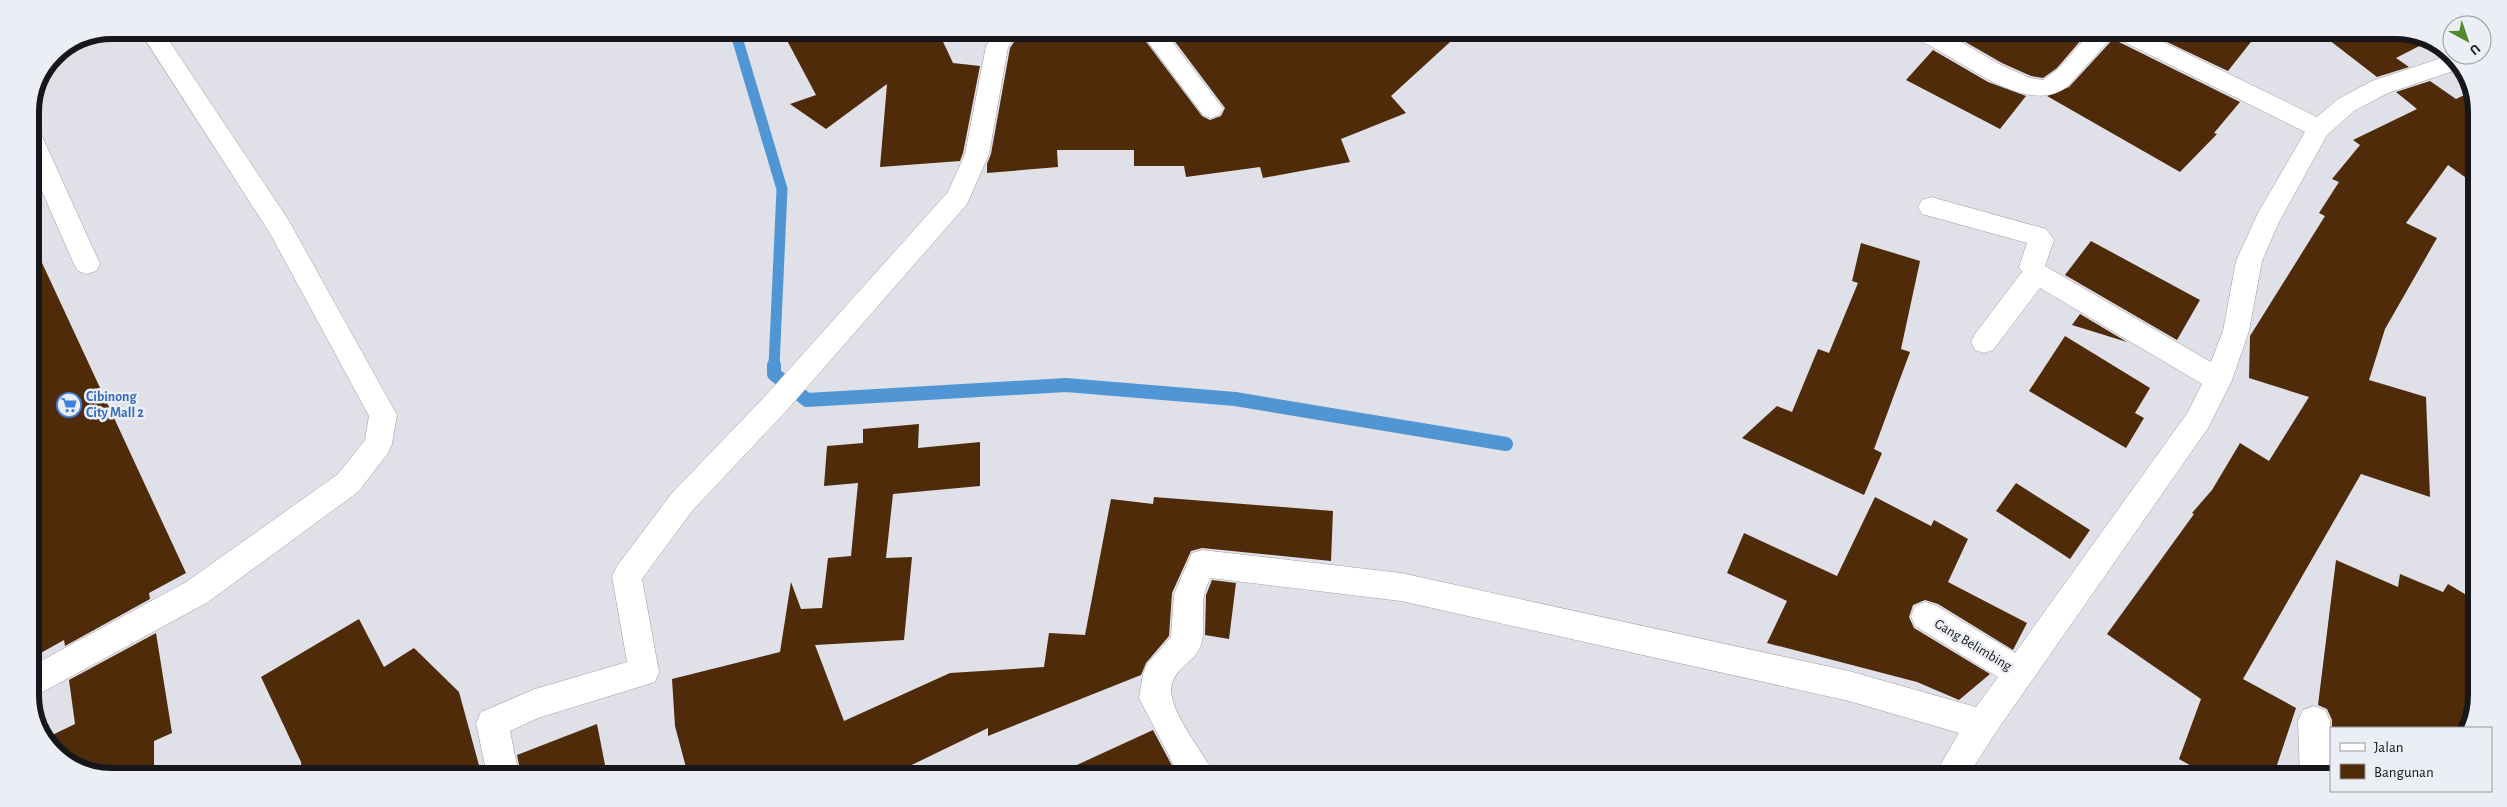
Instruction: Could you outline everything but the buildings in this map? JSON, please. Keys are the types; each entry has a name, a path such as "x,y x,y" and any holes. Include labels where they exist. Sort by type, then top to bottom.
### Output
{"street":[{"path":"39,679 196,592 348,483 378,444 383,415 280,228 156,39"},
{"path":"502,768 492,723 535,704 644,672 627,576 682,502 778,401 958,197 977,154 997,46 1002,39"},
{"path":"1157,39 1211,109"},
{"path":"1936,39 2007,78 2040,88 2053,86 2098,39"},
{"path":"2140,39 2319,129"},
{"path":"1955,768 1983,724 2198,420 2218,380 2236,331 2249,261 2267,220 2319,129 2346,105 2380,87 2447,65"},
{"path":"39,156 88,264"},
{"path":"1931,207 2037,236 2041,240 2032,267 2036,273 2218,380"},
{"path":"1984,342 2036,273"},
{"path":"1193,768 1185,757 1155,698 1158,674 1186,643 1189,594 1202,563 1401,587 1849,686 1983,724"},
{"name":"Gang Belimbing","path":"1926,616 2020,673"},
{"path":"2314,720 2316,768"}],"waterway":[{"path":"737,39 782,189 774,366"},
{"path":"774,366 774,374 807,400 1066,385 1235,399 1506,444"}],"place":[{"name":"Cibinong City Mall 2","path":"69,405"}]}
